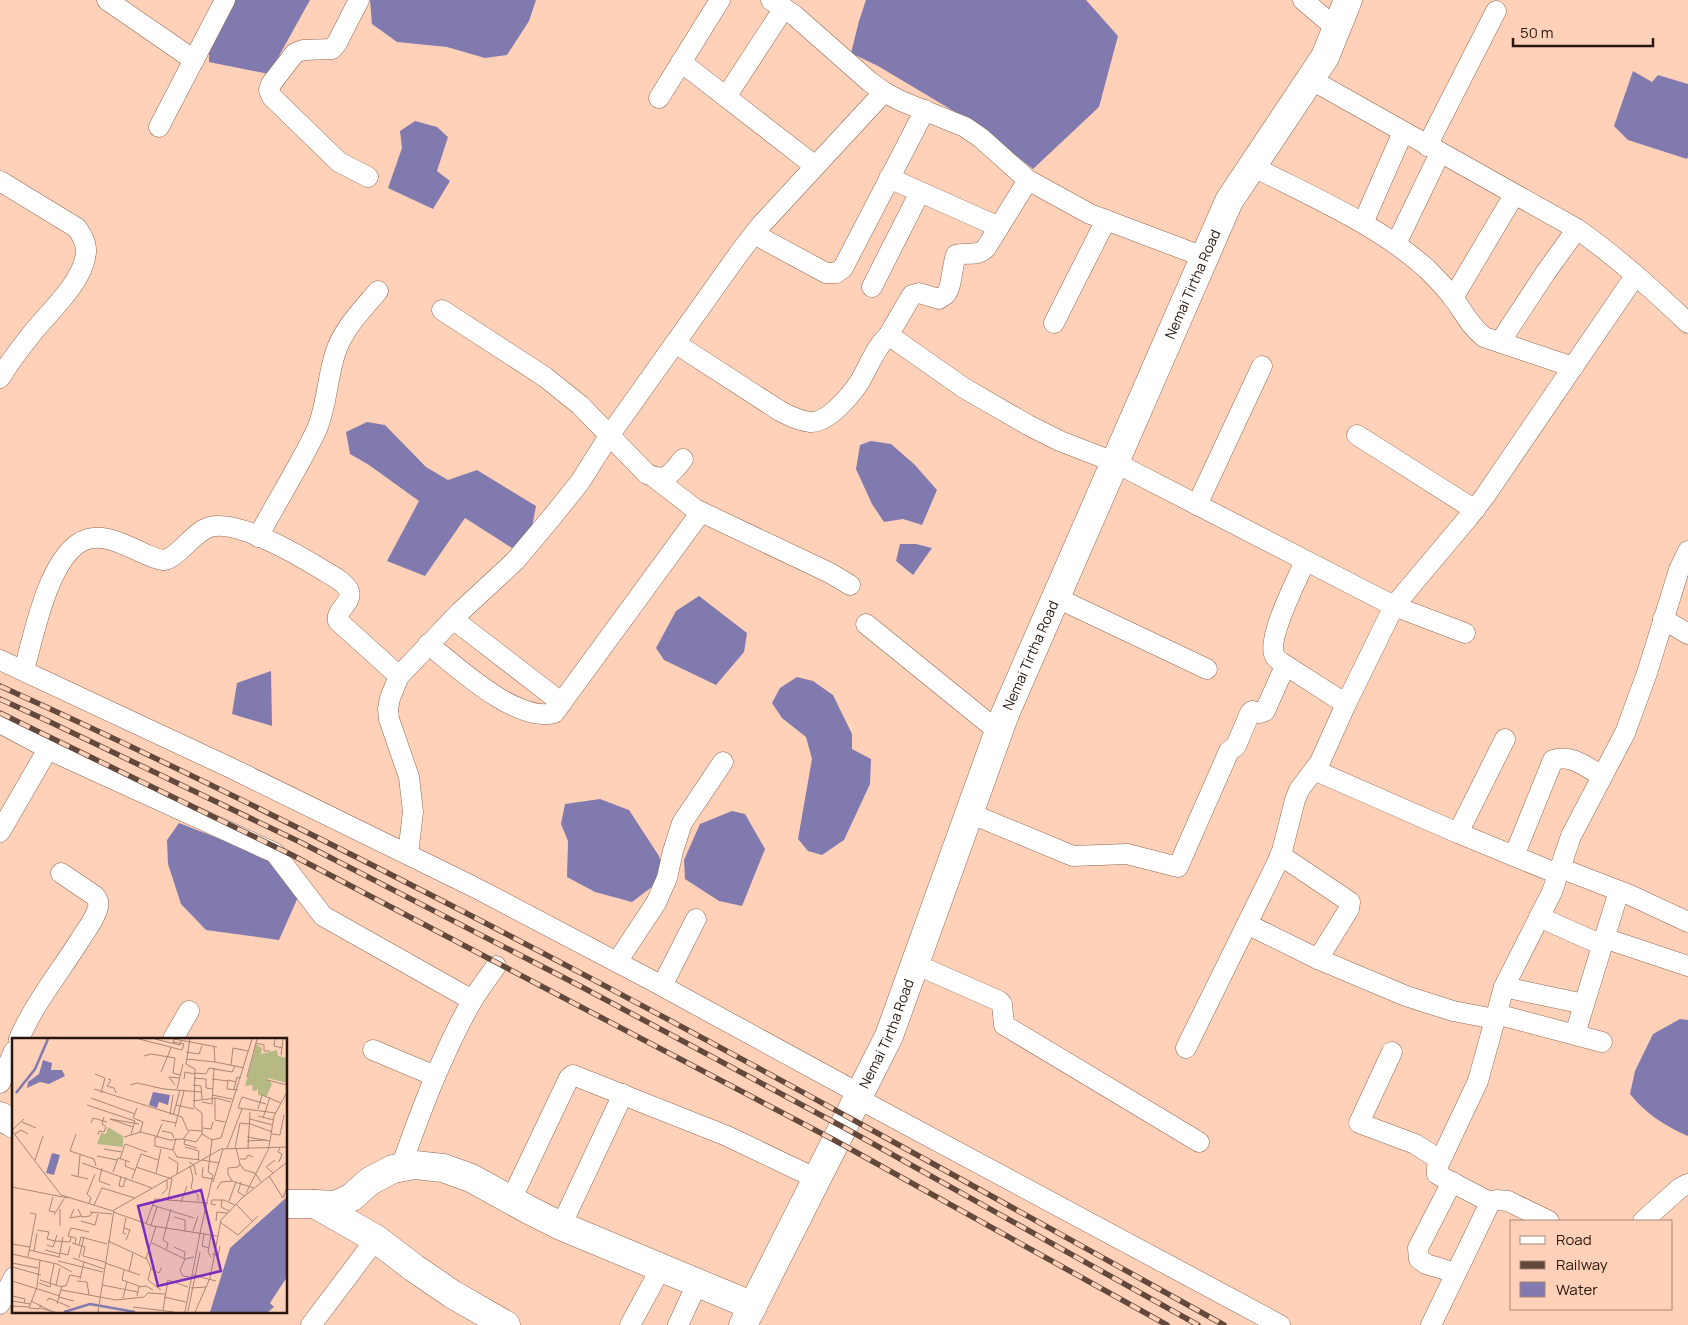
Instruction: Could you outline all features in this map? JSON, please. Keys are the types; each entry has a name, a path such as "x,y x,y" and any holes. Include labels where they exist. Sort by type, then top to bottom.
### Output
{"street":[{"path":"106,0 194,60"},
{"path":"159,127 224,0"},
{"path":"359,0 332,49 303,50 295,53 271,84 269,90 272,97 339,162 368,177"},
{"path":"659,98 720,0"},
{"path":"1302,0 1336,29"},
{"name":"Nemai Tirtha Road","path":"748,1315 889,1036 998,731 1229,201 1325,58 1348,0"},
{"path":"726,97 778,3 884,92 965,127 981,138 1028,180 1090,214 1204,257"},
{"path":"1396,244 1434,149 1496,11"},
{"path":"681,62 815,166"},
{"path":"1310,79 1577,229 1595,242 1688,322"},
{"path":"408,854 413,812 409,778 389,718 388,709 390,698 399,676 453,619 515,561 552,517 580,482 609,436 674,343 754,234 884,92"},
{"path":"754,234 826,273 836,273 843,268 925,110"},
{"path":"1363,223 1402,132"},
{"path":"1252,166 1363,223 1396,244 1428,270 1453,298 1472,328 1484,337 1573,367"},
{"path":"890,178 999,227"},
{"path":"674,343 780,411 797,419 811,422 825,419 841,404 864,375 880,343 888,336 912,295 919,293 939,299 946,294 956,256 964,253 972,255 986,248 1028,180"},
{"path":"0,378 8,363 70,288 81,270 86,252 84,239 77,228 2,186"},
{"path":"872,287 920,192"},
{"path":"1453,298 1514,195"},
{"path":"1054,323 1106,220"},
{"path":"1500,342 1577,229"},
{"path":"1186,1048 1280,855 1294,800 1299,790 1320,762 1394,606 1475,510 1635,276"},
{"path":"258,537 317,428 326,402 335,354 341,340 351,324 378,291"},
{"path":"442,310 545,377 580,406 638,466 695,509 830,573 850,585"},
{"path":"888,336 964,388 1028,425 1060,441 1114,462 1394,606 1465,633"},
{"path":"1197,505 1262,366"},
{"path":"1357,435 1475,510"},
{"path":"655,478 664,478 671,474 684,459"},
{"path":"428,644 482,687 502,700 523,710 546,715 554,713 701,512"},
{"path":"24,670 47,592 57,567 66,554 78,544 89,538 104,538 164,560 172,556 199,532 210,527 221,526 237,529 276,543 343,584 348,589 349,597 338,615 338,621 399,676"},
{"path":"1547,1220 1508,1201 1497,1200 1488,1202 1438,1174 1437,1168 1478,1081 1504,987 1552,892 1571,836 1625,734 1647,674 1679,570 1688,551"},
{"path":"1305,560 1276,628 1273,645 1274,656 1285,666 1346,704"},
{"path":"1055,597 1207,669"},
{"path":"453,619 562,703"},
{"path":"1663,619 1688,634"},
{"path":"866,624 998,731"},
{"path":"0,660 231,768 474,887 662,986 858,1096 1280,1325"},
{"path":"969,813 1074,856 1127,854 1174,868 1178,867 1228,751 1236,746 1250,713 1252,711 1260,713 1265,711 1285,666"},
{"path":"0,723 48,749 275,853 323,916 472,1000"},
{"path":"1458,833 1505,739"},
{"path":"0,832 48,749"},
{"path":"1514,856 1553,760 1563,757 1572,759 1602,776"},
{"path":"617,962 656,903 666,878 672,851 682,823 722,762"},
{"path":"1314,770 1514,856 1619,891 1688,922"},
{"path":"1280,855 1350,902 1349,909 1318,959"},
{"path":"20,1038 33,1011 58,976 89,925 98,906 98,900 95,896 61,873"},
{"path":"1575,1034 1619,891"},
{"path":"1539,917 1603,941 1688,966"},
{"path":"662,986 696,919"},
{"path":"1247,924 1318,959 1426,1004 1575,1034 1602,1042"},
{"path":"915,964 999,1001 1002,1004 1004,1025 1199,1142"},
{"path":"401,1167 424,1100 435,1076 472,1000 496,966"},
{"path":"1504,987 1584,1004"},
{"path":"174,1038 189,1011"},
{"path":"373,1050 435,1076"},
{"path":"1392,1052 1359,1123 1415,1144 1440,1160"},
{"path":"0,1083 12,1056"},
{"path":"512,1200 569,1078 573,1075 727,1136 817,1179"},
{"path":"561,1226 623,1094"},
{"path":"0,1116 12,1123"},
{"path":"288,1204 336,1205 352,1197 370,1181 393,1169 415,1165 443,1168 471,1178 561,1226 697,1284 748,1315"},
{"path":"1452,1182 1418,1248 1418,1258 1426,1264 1456,1274"},
{"path":"1645,1220 1680,1188 1688,1184"},
{"path":"1431,1325 1485,1214 1488,1202"},
{"path":"315,1204 376,1239 452,1294 506,1325"},
{"path":"311,1325 376,1239"},
{"path":"630,1325 661,1268"},
{"path":"0,1304 12,1281"},
{"path":"678,1325 697,1284"}],"water":[{"path":"232,0 310,0 269,74 209,62 209,47"},
{"path":"370,0 536,0 529,21 507,55 485,58 447,47 397,42 372,24"},
{"path":"866,0 1086,0 1118,36 1099,107 1033,169 967,119 878,66 851,53"},
{"path":"1633,71 1652,82 1658,75 1688,84 1687,159 1628,140 1614,126"},
{"path":"415,121 437,127 448,137 437,171 450,181 433,209 388,188 402,148 400,131"},
{"path":"367,422 385,425 426,467 448,480 477,470 536,506 531,533 512,548 465,518 425,576 387,561 419,501 369,465 350,454 346,432"},
{"path":"871,441 891,444 914,464 937,490 922,525 903,519 884,522 872,504 856,469 860,445"},
{"path":"900,544 916,544 932,548 913,575 896,561"},
{"path":"699,596 747,633 744,652 716,685 664,660 656,648 676,611"},
{"path":"271,671 272,726 232,714 237,683"},
{"path":"797,677 813,681 833,695 852,734 852,749 871,759 870,784 844,840 822,855 808,851 798,839 812,759 806,737 782,718 772,703 780,688"},
{"path":"600,799 629,810 659,856 665,877 632,902 595,892 567,877 568,841 561,824 565,804"},
{"path":"732,811 745,814 765,849 742,906 719,901 685,879 684,860 700,824"},
{"path":"179,823 266,857 299,895 279,940 206,930 181,904 168,864 167,840"},
{"path":"1680,1019 1688,1020 1688,1136 1656,1119 1630,1094 1635,1071 1653,1034"}],"railway":[{"path":"0,686 157,759 466,913 771,1075 1224,1325"},
{"path":"0,699 302,843 580,986 843,1127 1198,1325"},
{"path":"0,713 292,855 836,1141 1167,1325"}]}
